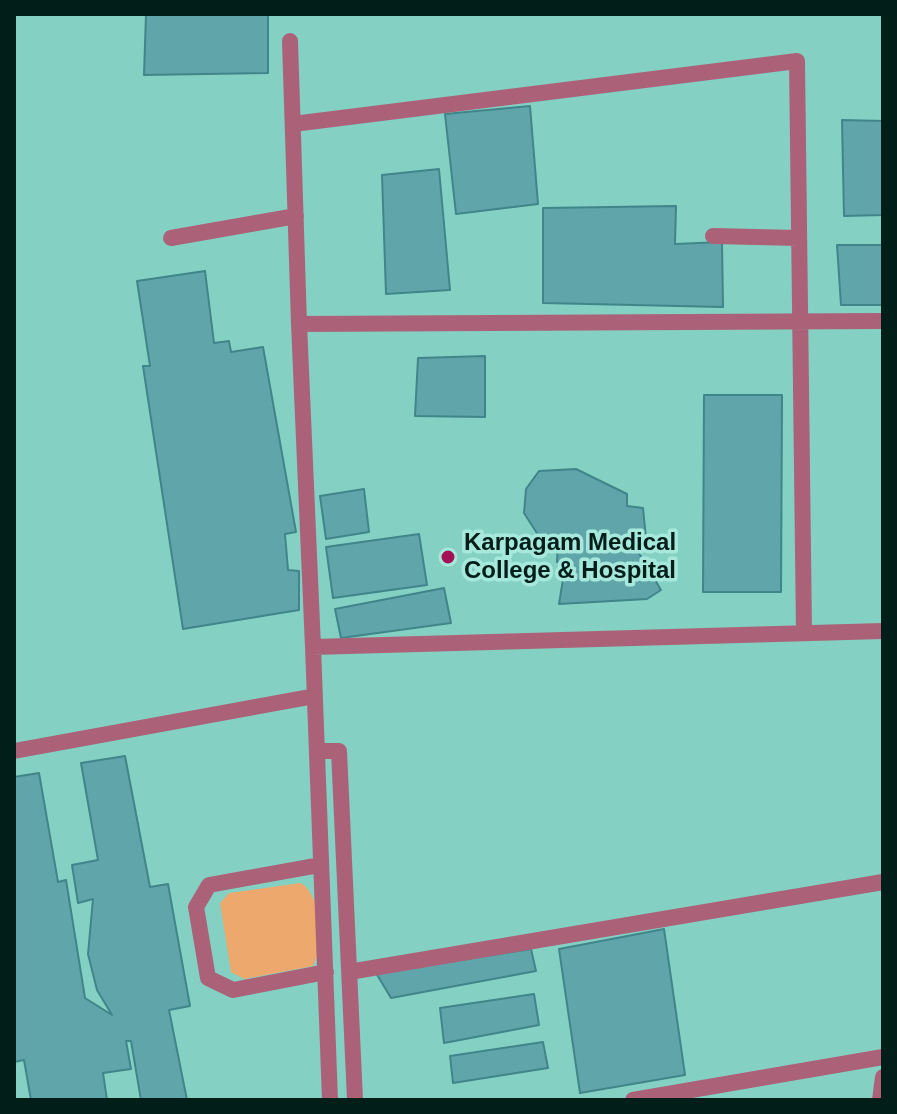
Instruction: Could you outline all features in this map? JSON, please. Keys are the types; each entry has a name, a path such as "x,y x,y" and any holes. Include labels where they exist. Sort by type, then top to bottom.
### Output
{"street":[{"path":"290,41 320,865 332,1100 349,1100"},
{"path":"293,124 797,61 804,633"},
{"path":"171,238 296,216"},
{"path":"713,236 799,238"},
{"path":"299,324 883,321"},
{"path":"313,647 883,631"},
{"path":"14,751 315,696"},
{"path":"317,751 339,751 355,1100"},
{"path":"320,865 209,885 196,907 208,978 233,990 326,972"},
{"path":"349,972 883,882"},
{"path":"633,1100 883,1057"},
{"path":"880,1100 883,1077"}],"shaded area":[{"name":"Karpagam Medical College & Hospital","path":"14,14 883,14 883,1100 14,1100"},
{"path":"301,883 313,898 319,922 319,946 313,966 244,979 231,972 220,903 229,893"}],"building":[{"path":"146,14 268,14 268,73 144,75"},
{"path":"530,106 538,204 456,214 445,114"},
{"path":"842,120 883,121 883,215 844,216"},
{"path":"439,169 450,290 386,294 382,175"},
{"path":"676,206 675,244 722,242 723,307 543,303 543,208"},
{"path":"837,245 883,245 883,305 841,305"},
{"path":"205,271 214,343 229,341 231,352 263,347 296,532 285,534 288,570 299,571 299,610 183,629 143,366 150,366 137,281"},
{"path":"485,356 485,417 415,416 418,358"},
{"path":"704,395 782,395 781,592 703,592"},
{"path":"576,469 627,494 627,506 643,508 646,538 631,540 661,590 647,599 559,604 566,561 557,562 558,543 542,541 524,513 526,489 539,471"},
{"path":"364,489 369,532 326,539 320,496"},
{"path":"419,534 427,585 333,598 326,547"},
{"path":"444,588 451,623 341,638 335,609"},
{"path":"125,756 150,887 168,884 190,1006 169,1010 187,1100 141,1100 131,1041 126,1041 131,1069 103,1073 107,1100 31,1100 24,1060 14,1062 14,777 39,773 58,882 66,880 85,998 112,1015 97,990 88,954 93,899 78,903 72,865 98,860 81,763"},
{"path":"664,929 685,1075 580,1093 559,949"},
{"path":"531,949 536,971 391,998 376,973"},
{"path":"534,994 539,1025 444,1043 440,1008"},
{"path":"543,1042 548,1068 453,1083 450,1056"}],"place":[{"name":"Karpagam Medical College & Hospital","path":"448,557"}]}
